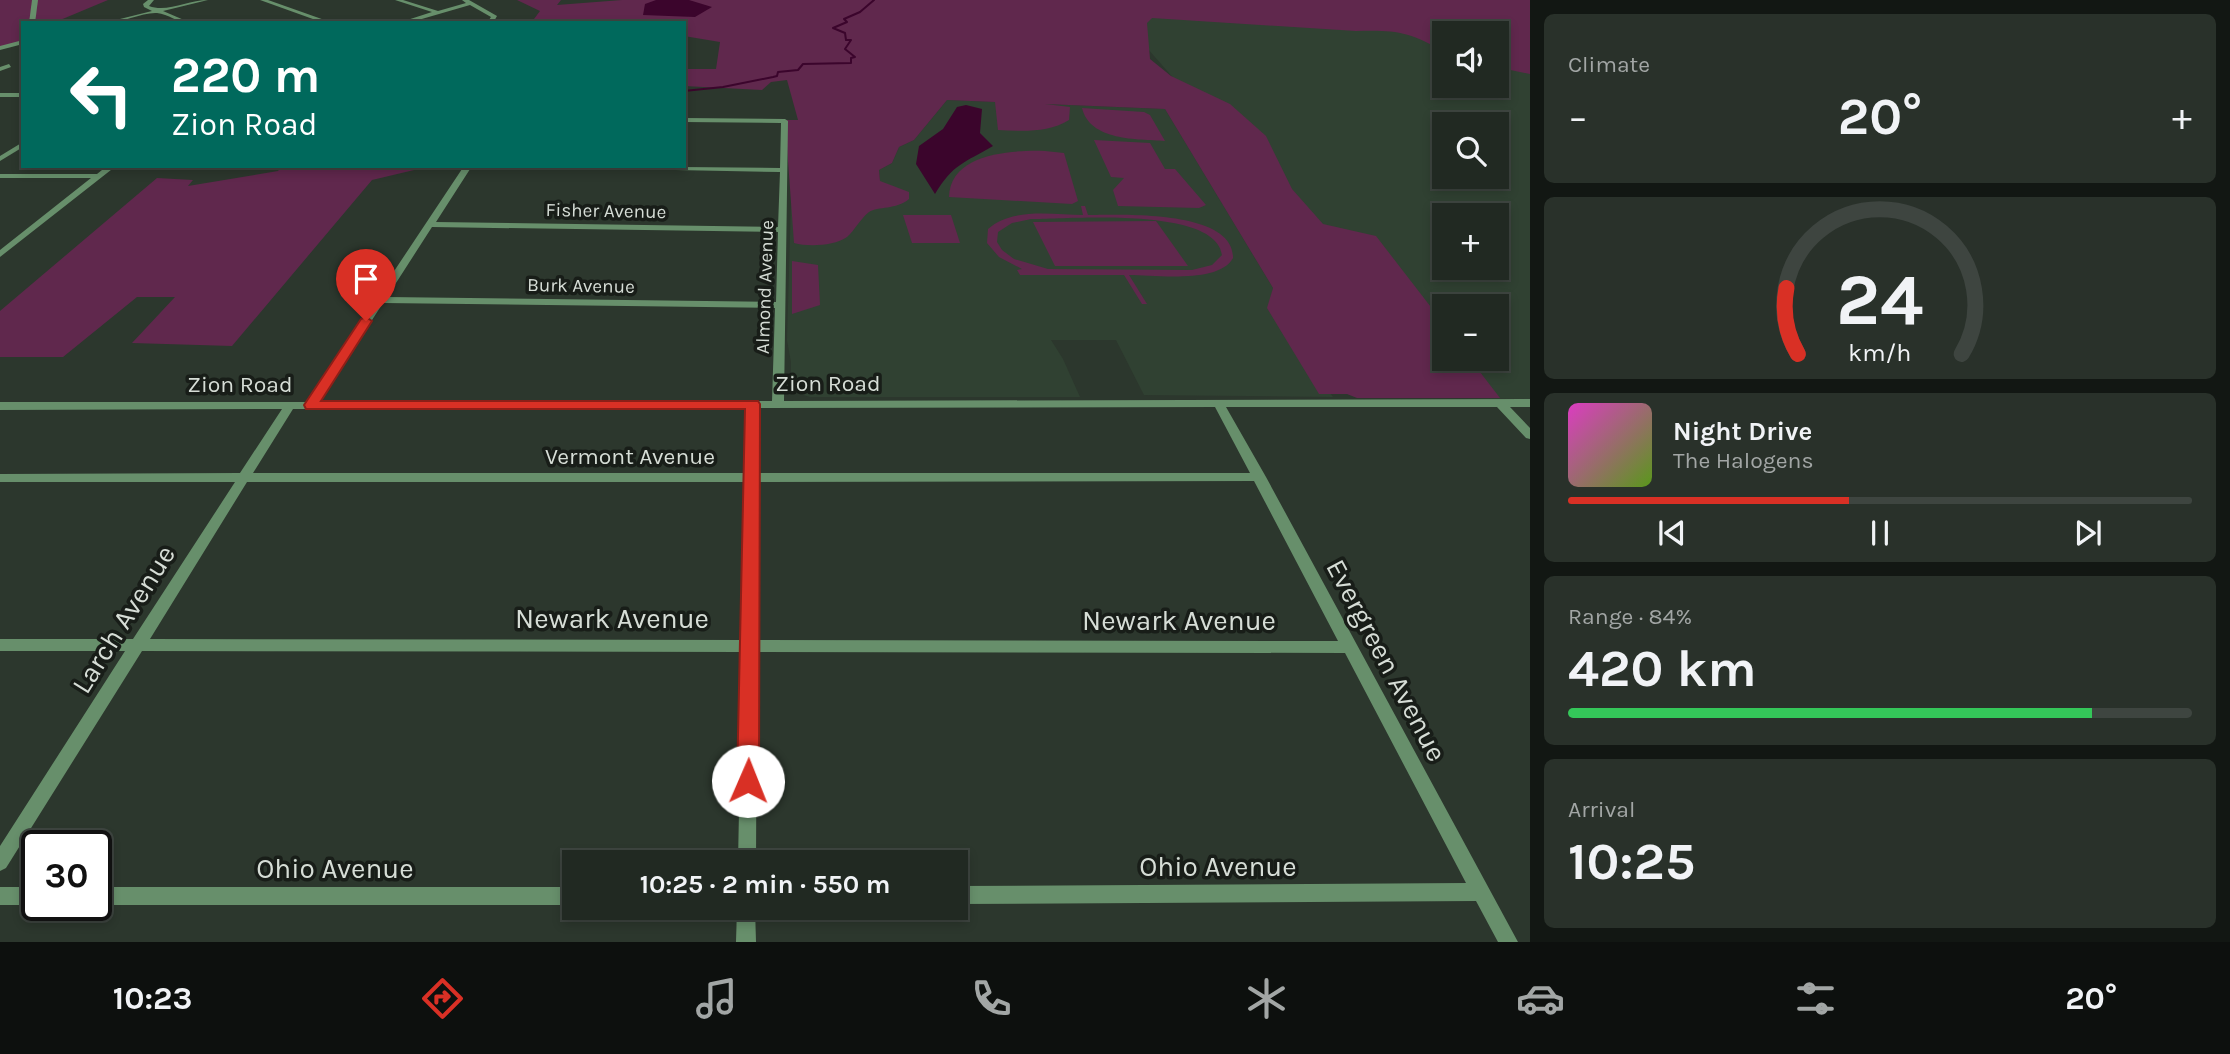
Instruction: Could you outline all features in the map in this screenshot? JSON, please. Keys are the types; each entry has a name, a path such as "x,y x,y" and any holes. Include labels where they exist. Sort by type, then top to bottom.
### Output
{"street":[{"path":"32,21 35,0"},
{"path":"151,0 146,6 183,21"},
{"path":"115,21 205,0"},
{"path":"263,0 324,21"},
{"path":"398,0 438,12"},
{"path":"408,21 467,1 494,16 491,21"},
{"path":"0,48 21,43"},
{"path":"0,69 9,66"},
{"path":"0,95 21,95"},
{"name":"Almond Avenue","path":"686,120 786,118 778,404"},
{"path":"0,159 21,145"},
{"path":"0,254 109,168"},
{"path":"311,405 467,168"},
{"path":"680,168 785,170"},
{"path":"0,176 99,176"},
{"name":"Fisher Avenue","path":"429,224 783,230"},
{"name":"Burk Avenue","path":"379,300 781,305"},
{"path":"1500,403 1530,435"},
{"name":"Zion Road","path":"0,406 1530,403"},
{"path":"747,850 752,404"},
{"name":"Evergreen Avenue","path":"1219,404 1508,942"},
{"name":"Larch Avenue","path":"0,862 290,405"},
{"name":"Vermont Avenue","path":"0,478 1260,477"},
{"name":"Newark Avenue","path":"0,645 750,644 1350,647"},
{"name":"Ohio Avenue","path":"968,895 1481,892"},
{"path":"0,896 21,896"},
{"name":"Ohio Avenue","path":"112,896 562,896"},
{"path":"746,920 746,942"}],"shaded area":[{"path":"0,0 108,0 58,21 21,21 21,43 0,47"},
{"path":"517,0 561,0 557,5 622,0 1530,0 1530,74 1509,70 1509,21 1432,21 1432,46 1411,36 1381,31 1152,18 1147,23 1150,59 1171,76 1230,104 1266,136 1292,189 1323,224 1376,236 1432,308 1432,371 1479,371 1500,398 1357,398 1347,394 1319,394 1267,308 1273,288 1165,109 1045,104 1070,107 1069,120 1044,129 998,130 995,102 947,100 914,140 899,147 892,163 879,170 880,181 909,192 909,199 899,205 869,212 842,240 821,245 800,244 794,243 785,120 798,120 787,80 771,82 762,90 686,86 686,69 716,69 720,42 686,36 686,21 532,21 540,11"},
{"path":"656,0 689,0 712,7 695,17 643,15 645,4"},
{"path":"1105,0 1493,21 1432,21 1432,98 1509,98 1509,22 1530,23 1530,399 1454,398"},
{"path":"947,100 1165,109 1273,288 1268,309 1333,397 1144,395 1116,340 1051,340 1080,397 810,397 794,392 791,387 791,362 787,340 791,202 880,181 879,170 892,163 899,147 914,140"},
{"path":"966,105 982,109 980,133 993,146 954,170 935,194 916,164 919,146 943,129 957,107"},
{"path":"1082,108 1144,112 1150,115 1165,141 1129,138 1104,132 1094,127"},
{"path":"1094,140 1150,143 1165,169 1175,169 1206,205 1199,208 1118,206 1113,190 1124,178 1111,177"},
{"path":"1045,151 1064,153 1078,201 1072,204 949,197 952,182 960,171 971,163 1000,154"},
{"path":"280,168 423,168 372,180 232,346 132,343 175,297 137,297 63,357 0,357 0,311 157,178 193,180 188,186 278,171"},
{"path":"1081,206 1085,206 1088,215 1148,216 1196,223 1215,231 1228,242 1233,258 1226,266 1201,275 1129,275 1147,304 1142,304 1124,275 1020,275 1017,270 1022,269 999,257 987,243 988,229 1009,218 1034,214 1083,215","holes":["1106,217 1169,222 1195,229 1214,239 1222,255 1212,265 1192,270 1048,269 1014,259 1002,250 997,242 998,232 1012,223 1031,219"]},
{"path":"903,215 951,215 960,243 912,243"},
{"path":"1156,221 1188,266 1055,266 1033,222"},
{"path":"792,261 818,265 820,305 792,314"}],"waterway":[{"path":"686,91 773,77 777,76 778,72 798,70 803,64 851,63 851,58 855,57 845,49 851,40 846,40 845,33 833,28 847,22 844,19 860,12 874,0"}],"route":[{"path":"366,321 311,405 752,404 748,781"}]}
